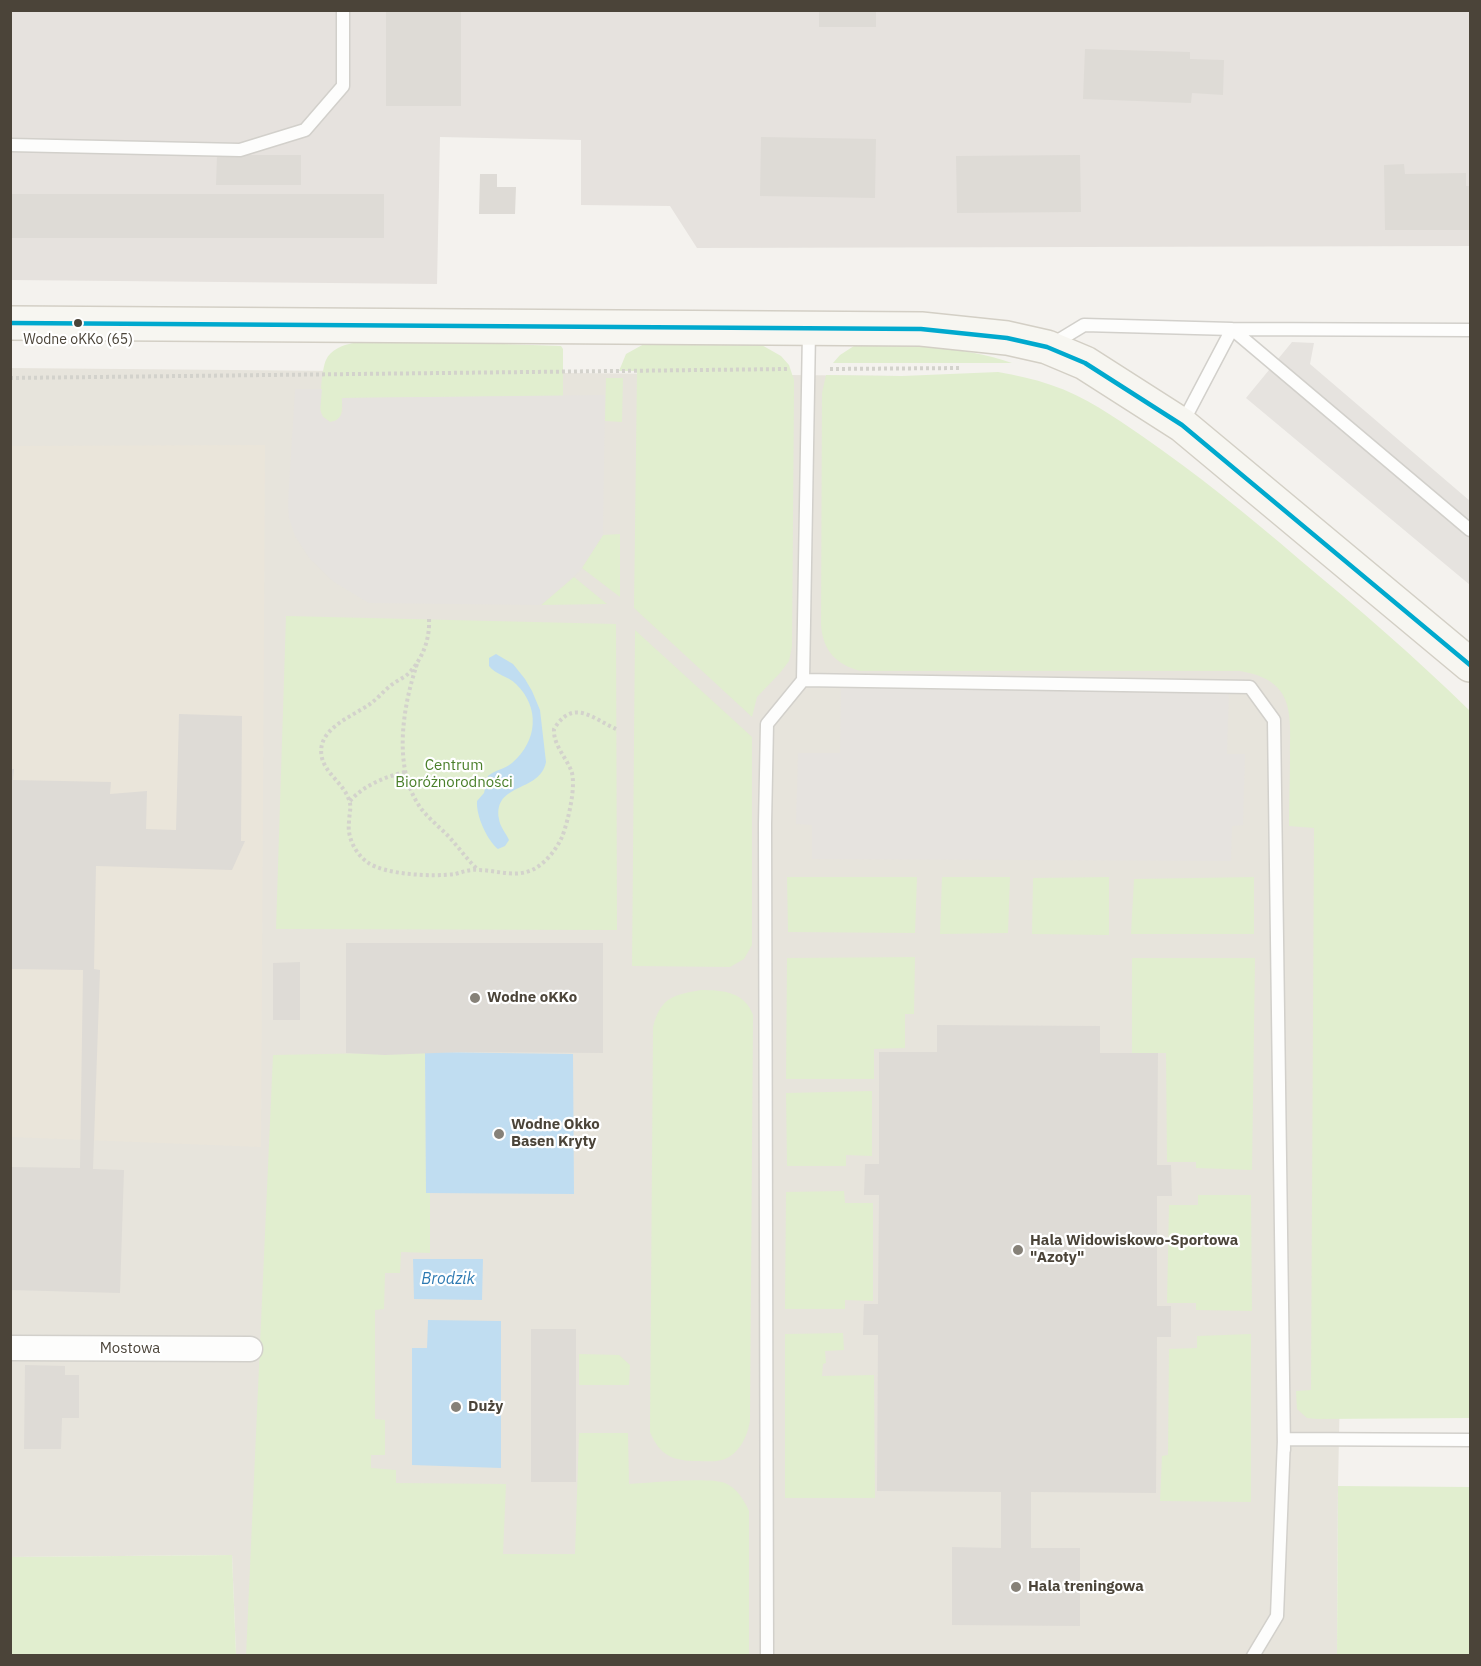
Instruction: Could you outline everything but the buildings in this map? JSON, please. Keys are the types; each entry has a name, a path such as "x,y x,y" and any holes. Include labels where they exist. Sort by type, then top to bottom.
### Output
{"street":[{"path":"10,323 921,328 1007,338 1047,347 1085,363 1182,426 1470,665"},
{"name":"Mostowa","path":"10,1348 250,1349"}],"lane":[{"path":"10,145 240,150 305,130 343,86 343,10"},
{"path":"1047,347 1084,324 1470,330"},
{"path":"767,1656 765,824 767,724 803,680 809,326"},
{"path":"1182,426 1232,328"},
{"path":"1232,328 1470,530"},
{"path":"803,680 1250,687 1274,720 1284,1450"},
{"path":"1253,1656 1277,1616 1284,1439 1470,1440"}],"path":[{"path":"10,378 305,373 964,368"},
{"path":"429,619 430,635 413,680 404,728 402,756 405,772 412,794 422,811 478,870"},
{"path":"419,660 408,673 370,704 344,720 325,736 321,747 325,765 350,801 351,811 348,824 352,842 361,856 380,870 396,873 446,874 478,870 501,873 532,870 551,854 562,836 574,780 553,734 554,729 562,717 577,712 584,713 616,729"},
{"path":"350,801 370,785 405,772"}],"shaded area":[{"path":"11,11 1470,11 1470,246 697,248 670,206 581,205 581,140 440,137 437,284 11,280"},
{"path":"1292,342 1314,343 1310,364 1470,501 1470,585 1246,398"},
{"path":"10,368 902,376 1353,744 1338,1486 1337,1655 236,1655 232,1555 11,1557"},
{"path":"295,389 322,389 320,410 323,417 330,422 336,421 343,412 342,398 605,395 603,535 579,572 541,605 369,603 334,582 310,559 295,536 289,518 288,504"},
{"path":"265,445 261,1147 11,1137 11,446"},
{"path":"841,681 1229,687 1227,754 1245,754 1243,825 1232,826 1231,861 812,859 812,825 796,824 798,753 840,753"}],"green space":[{"path":"418,341 561,346 563,349 563,396 342,398 341,413 338,419 330,422 322,416 320,397 323,371 328,356 334,351 353,343"},
{"path":"644,344 760,344 781,356 789,365 794,380 792,647 789,661 757,697 752,717 634,608 637,371 619,371 626,354"},
{"path":"857,344 955,350 1012,363 833,363 840,355"},
{"path":"998,372 1038,381 1076,395 1110,414 1162,450 1242,511 1344,597 1470,711 1470,1418 1317,1419 1307,1418 1297,1409 1296,1391 1311,1390 1314,828 1289,826 1290,724 1289,711 1279,690 1257,675 1240,671 860,671 844,665 828,649 821,625 822,393 826,375 902,376"},
{"path":"606,378 623,378 622,422 605,421"},
{"path":"620,534 620,597 582,568 603,535"},
{"path":"574,577 607,604 541,605"},
{"name":"Centrum Bioróżnorodności","path":"286,616 616,624 617,930 276,929"},
{"path":"635,630 752,737 752,945 744,959 730,967 632,966"},
{"path":"787,877 917,877 915,933 788,932"},
{"path":"942,877 1010,877 1008,933 940,934"},
{"path":"1109,877 1109,935 1032,934 1033,878"},
{"path":"1254,877 1254,934 1131,934 1134,879"},
{"path":"915,957 914,1014 905,1014 905,1048 874,1049 874,1079 786,1079 787,958"},
{"path":"1132,958 1255,958 1252,1170 1196,1168 1196,1162 1167,1162 1166,1053 1132,1053"},
{"path":"701,990 725,992 739,997 745,1001 753,1015 750,1420 745,1438 728,1458 713,1461 689,1461 668,1456 658,1447 650,1432 653,1027 664,1003 676,996"},
{"path":"425,1052 426,1192 430,1193 430,1253 401,1252 400,1273 385,1273 384,1309 375,1310 375,1419 385,1420 385,1455 371,1455 371,1468 396,1470 396,1483 506,1484 503,1554 575,1554 579,1433 628,1433 629,1484 693,1480 717,1481 733,1488 745,1503 749,1511 749,1655 246,1656 273,1055"},
{"path":"872,1091 872,1156 846,1155 846,1166 787,1166 786,1093"},
{"path":"844,1191 845,1203 873,1203 873,1301 845,1300 845,1309 785,1309 786,1192"},
{"path":"1198,1195 1251,1195 1252,1311 1196,1310 1196,1303 1167,1303 1169,1205 1198,1205"},
{"path":"843,1333 844,1350 825,1351 826,1363 823,1364 822,1376 874,1375 875,1498 785,1498 785,1334"},
{"path":"1251,1334 1251,1502 1160,1501 1162,1456 1168,1455 1169,1349 1197,1348 1197,1336"},
{"path":"579,1354 619,1355 630,1365 629,1385 579,1385"},
{"path":"1338,1486 1470,1487 1470,1655 1337,1655"},
{"path":"232,1555 236,1655 11,1655 11,1557"}],"water":[{"path":"496,654 513,664 532,691 540,710 546,762 542,772 535,779 503,799 499,807 499,819 509,840 505,846 498,849 483,827 478,814 477,801 484,793 488,776 509,765 521,754 527,745 533,724 532,713 524,693 513,681 489,666 489,658"},
{"name":"Wodne Okko Basen Kryty","path":"425,1052 573,1054 574,1194 426,1193"},
{"name":"Brodzik","path":"413,1259 483,1259 482,1300 414,1299"},
{"name":"Duży","path":"428,1320 501,1321 501,1468 412,1465 412,1348 427,1348"}],"transit line":[{"path":"10,323 921,329 1007,338 1047,347 1085,363 1182,425 1470,665"}],"place":[{"name":"Wodne oKKo (65)","path":"78,323"},
{"name":"Wodne oKKo","path":"475,998"},
{"name":"Wodne Okko Basen Kryty","path":"499,1134"},
{"name":"Hala Widowiskowo-Sportowa \"Azoty\"","path":"1018,1250"},
{"name":"Duży","path":"456,1407"},
{"name":"Hala treningowa","path":"1016,1587"}]}
